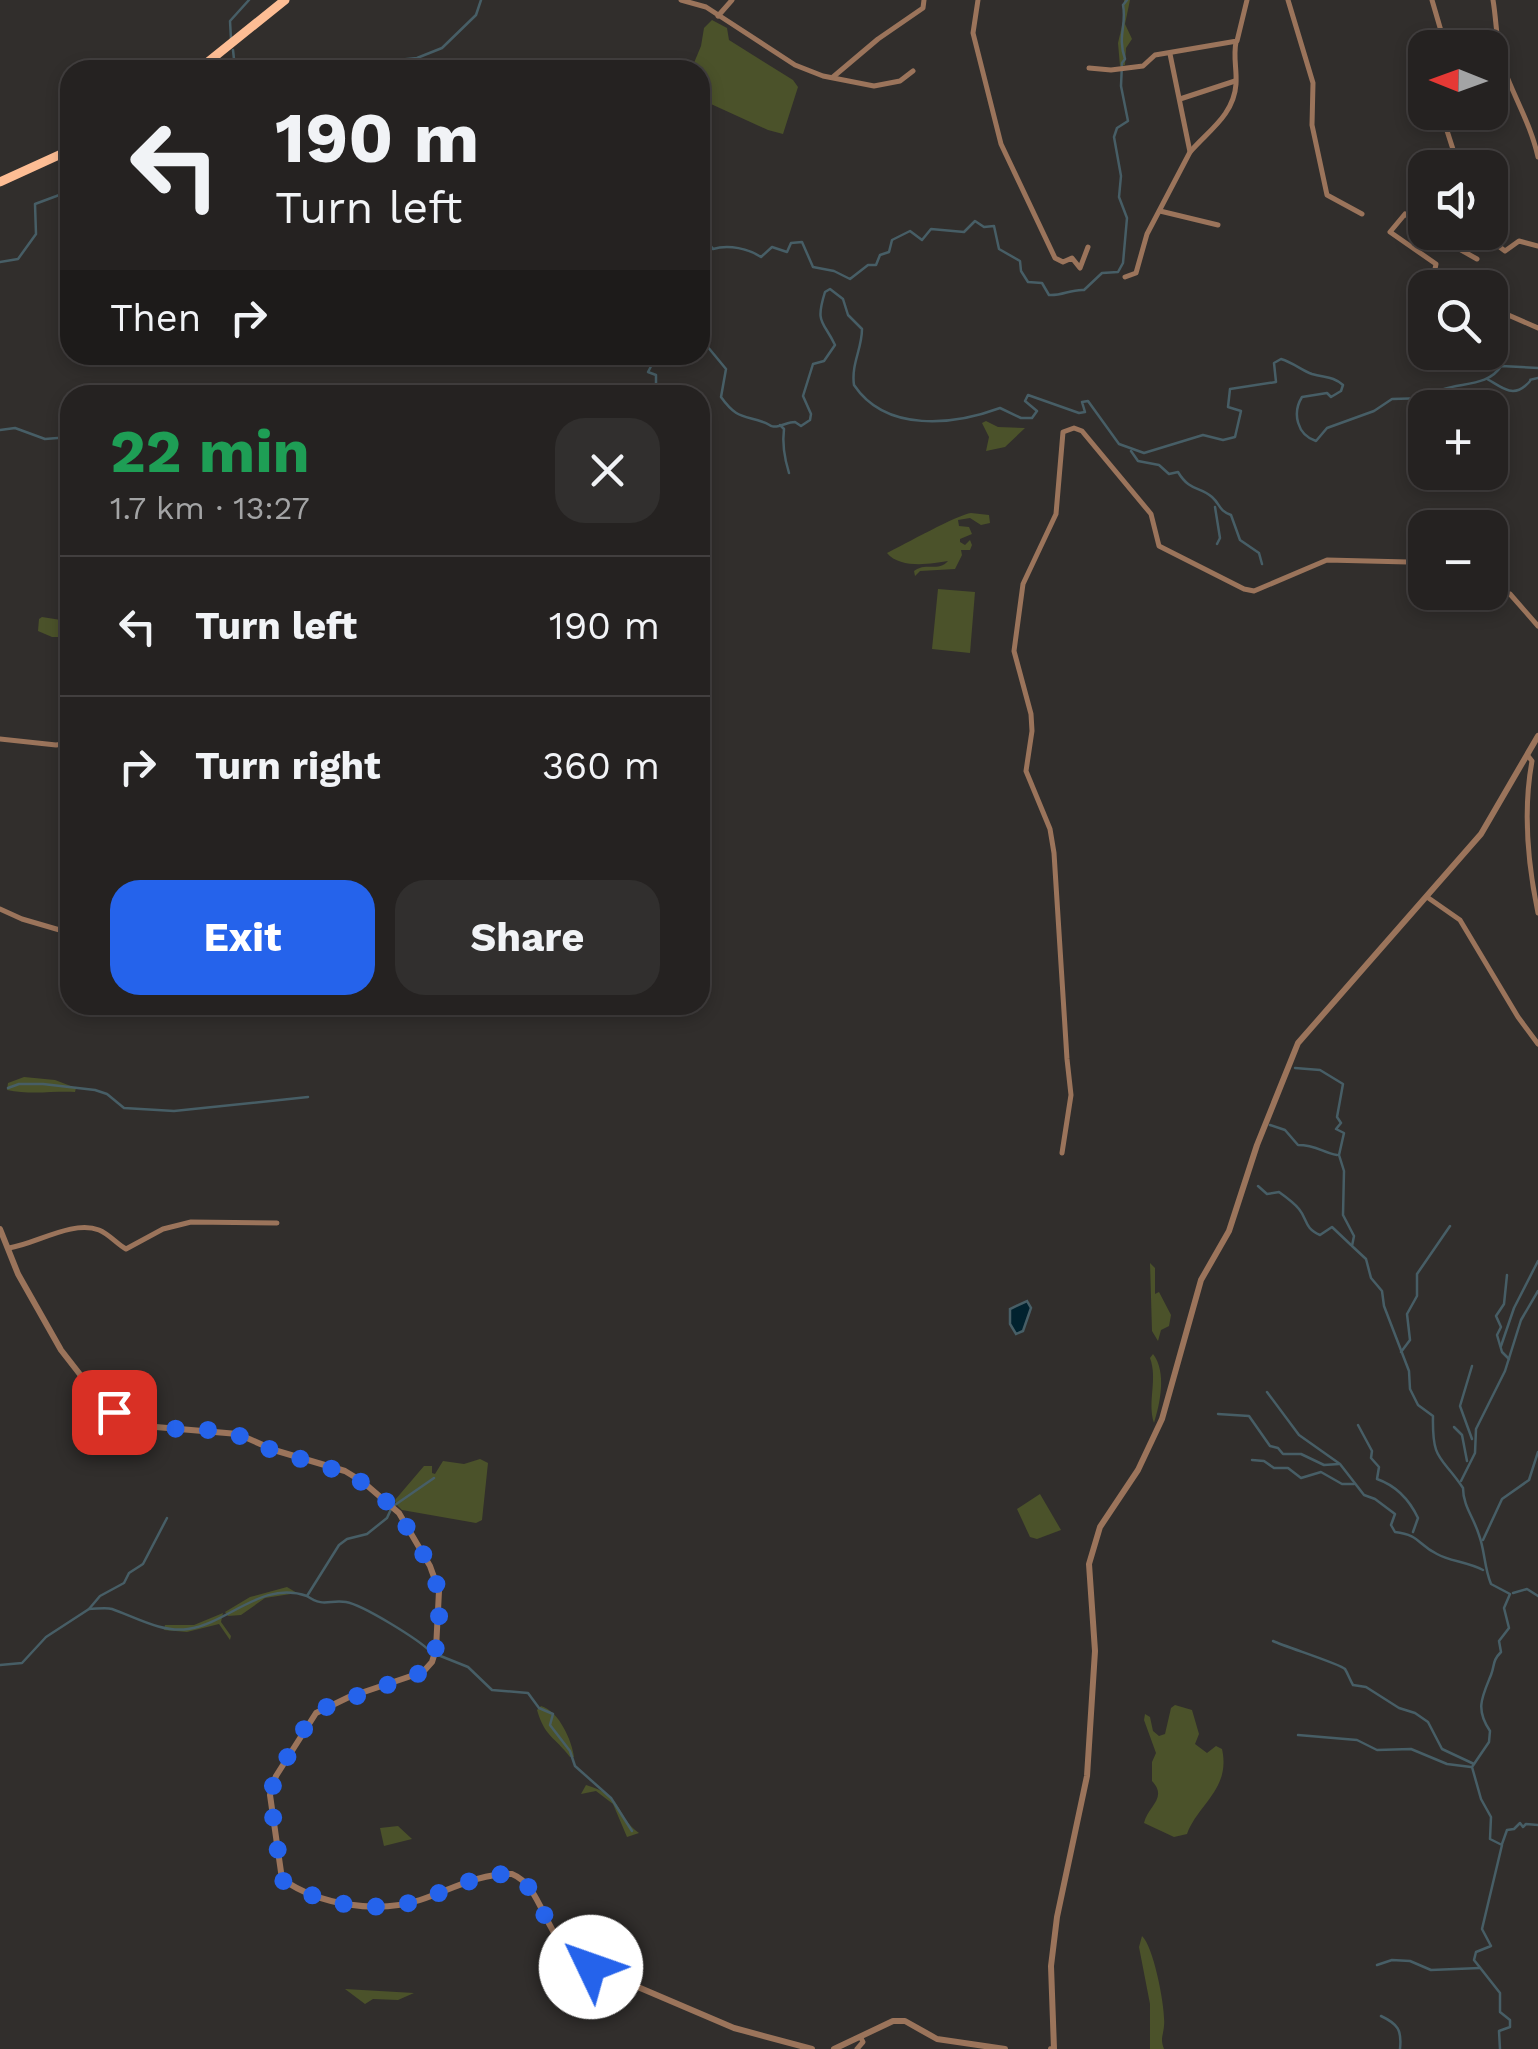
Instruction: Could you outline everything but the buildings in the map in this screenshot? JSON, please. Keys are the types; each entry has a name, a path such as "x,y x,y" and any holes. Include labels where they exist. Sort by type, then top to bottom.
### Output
{"main road":[{"path":"210,60 285,0"},
{"path":"0,182 60,155"}],"street":[{"path":"681,0 706,7 795,65 833,77 886,85 900,82 913,71"},
{"path":"718,16 732,0"},
{"path":"833,77 878,38 923,8 924,0"},
{"path":"978,0 972,33 1009,166 1056,258 1063,262 1072,258 1080,268 1088,246"},
{"path":"1124,276 1136,273 1147,234 1190,152 1222,118 1234,93 1234,53 1247,0"},
{"path":"1288,0 1313,82 1312,125 1327,195 1362,214"},
{"path":"1432,0 1441,30"},
{"path":"1493,0 1495,32 1504,68 1528,119 1538,157"},
{"path":"1089,68 1143,66 1155,55 1236,41"},
{"path":"1170,54 1190,152"},
{"path":"1180,99 1236,80"},
{"path":"1160,211 1218,225"},
{"path":"1408,216 1405,214 1390,232 1408,245"},
{"path":"1508,248 1520,241 1538,246"},
{"path":"1416,250 1436,264 1436,270"},
{"path":"1461,250 1477,259"},
{"path":"1508,315 1538,328"},
{"path":"1062,1153 1072,1084 1058,893 1050,829 1026,771 1031,714 1014,651 1022,584 1056,514 1063,432 1074,428 1082,431 1117,470 1151,514 1159,546 1244,589 1254,591 1328,560 1408,562"},
{"path":"1508,594 1538,626"},
{"path":"1053,2049 1052,1955 1087,1776 1096,1651 1089,1564 1100,1527 1138,1470 1162,1419 1201,1280 1229,1231 1257,1145 1298,1043 1480,834 1538,736"},
{"path":"0,739 60,744"},
{"path":"1528,756 1532,760 1532,880 1538,913"},
{"path":"1529,832 1538,832"},
{"path":"1427,897 1460,920 1538,1044"},
{"path":"0,908 22,919 60,929"},
{"path":"6,1249 73,1229 99,1230 126,1250 163,1229 191,1222 277,1223"},
{"path":"0,1229 6,1249 61,1350 102,1404 144,1426 238,1434 274,1450 344,1470 398,1514 430,1566 438,1592 432,1662 423,1672 321,1709 276,1776 270,1795 282,1880 310,1895 339,1903 388,1904 419,1900 438,1890 512,1874 528,1885 558,1939 591,1967 734,2028 812,2049"},
{"path":"834,2049 882,2024 904,2021 937,2039 1005,2049"},
{"path":"856,2049 863,2042 861,2038"}],"green space":[{"path":"1124,0 1130,0 1125,24 1132,39 1126,48 1125,65 1120,66 1118,43"},
{"path":"712,20 727,28 729,40 793,80 798,87 783,134 710,104 710,60 695,60 704,28"},
{"path":"982,423 998,427 1025,428 1005,447 986,451 989,437"},
{"path":"971,513 989,515 990,523 981,525 970,518 958,520 959,526 969,527 972,534 960,542 965,545 970,540 972,545 970,550 961,550 955,569 920,571 915,576 918,568 940,566 948,561 908,563 887,553 943,524"},
{"path":"938,589 975,592 970,653 932,649"},
{"path":"39,619 60,620 60,637 38,631"},
{"path":"24,1077 55,1080 76,1088 75,1092 7,1090 8,1083"},
{"path":"1150,1263 1155,1268 1155,1294 1159,1292 1171,1315 1169,1326 1161,1330 1158,1341 1152,1331"},
{"path":"1153,1354 1161,1379 1154,1423 1150,1358"},
{"path":"480,1459 488,1463 482,1520 476,1523 402,1510 396,1504 395,1500 424,1466 432,1466 435,1474 443,1461 464,1464"},
{"path":"1040,1494 1061,1530 1037,1539 1030,1537 1017,1509"},
{"path":"287,1587 297,1593 265,1598 241,1615 228,1616 225,1612 250,1597"},
{"path":"223,1613 221,1622 230,1640 219,1624 187,1632 164,1630 165,1625 194,1625"},
{"path":"1175,1705 1192,1710 1199,1734 1195,1744 1207,1753 1216,1746 1222,1749 1224,1763 1218,1786 1187,1834 1174,1837 1144,1823 1158,1792 1152,1781 1156,1753 1144,1720 1145,1714 1150,1717 1153,1731 1159,1736 1165,1734"},
{"path":"541,1706 559,1720 574,1757 547,1731 537,1710"},
{"path":"586,1785 614,1801 639,1833 627,1837 613,1804 596,1791 581,1794"},
{"path":"398,1826 412,1839 384,1846 380,1828"},
{"path":"1142,1936 1151,1952 1161,1993 1164,2049 1150,2049 1150,2004 1139,1947"},
{"path":"345,1989 414,1993 398,2000 373,1999 365,2004"}],"water":[{"path":"1027,1301 1031,1308 1023,1331 1016,1334 1010,1324 1010,1309"}],"waterway":[{"path":"231,39 230,21 249,0"},
{"path":"398,60 417,58 442,48 476,15 481,0"},
{"path":"710,245 713,249 739,248 761,257 772,247 787,252 791,243 802,242 813,267 850,279 868,265 876,265 880,255 889,252 892,240 910,231 922,240 931,229 964,232 975,221 984,227 994,226 999,249 1020,261 1028,282 1042,283 1049,295 1084,290 1102,273 1118,272 1123,263 1127,218 1119,197 1121,176 1114,137 1117,128 1128,121 1121,86 1125,59 1123,5 1127,0"},
{"path":"233,50 233,60"},
{"path":"0,262 18,259 36,234 35,204 60,195"},
{"path":"710,350 726,369 721,397 731,409 772,426 795,422 801,426 810,420 803,396 813,364 824,361 835,345 821,316 825,292 830,289 843,299 848,315 862,329 854,385 884,411 902,418 942,421 1000,408 1021,418 1032,418 1037,411 1025,401 1028,395 1079,413 1085,412 1082,402 1088,401 1119,444 1144,453 1203,435 1223,440 1235,437 1241,411 1228,407 1230,389 1276,382 1274,363 1281,359 1343,385 1331,397 1327,393 1302,397 1299,403 1301,429 1316,441 1327,428 1374,411 1392,399 1427,398 1445,388 1486,379 1501,366 1538,368"},
{"path":"652,365 648,372 656,375 655,385"},
{"path":"1487,379 1515,391 1538,378"},
{"path":"780,425 784,429 789,473"},
{"path":"0,430 15,428 45,439 60,438"},
{"path":"1131,451 1138,461 1159,465 1169,474 1178,472 1187,483 1212,497 1231,515 1240,540 1259,553 1262,564"},
{"path":"1215,507 1220,538 1217,544"},
{"path":"1295,1068 1320,1070 1343,1084 1337,1117 1341,1123 1336,1129 1344,1133 1339,1155 1344,1171 1343,1215 1354,1236 1352,1246 1366,1259 1371,1278 1382,1291 1409,1371 1410,1389 1418,1405 1433,1416 1436,1450 1463,1488 1491,1584 1510,1594 1504,1608 1509,1628 1499,1641 1501,1652 1481,1703 1490,1731 1489,1742 1472,1767 1491,1817 1490,1839 1502,1845 1482,1929 1491,1946 1476,1952 1474,1960 1500,1993 1500,2012 1510,2020 1510,2027 1499,2031 1500,2049"},
{"path":"8,1088 43,1084 95,1090 124,1108 174,1111 308,1097"},
{"path":"1270,1125 1285,1130 1298,1145 1337,1155"},
{"path":"1258,1186 1267,1194 1279,1192 1290,1200 1315,1232 1320,1235 1332,1227 1351,1245"},
{"path":"1401,1352 1410,1340 1407,1314 1417,1296 1417,1274 1450,1226"},
{"path":"1501,1346 1514,1308 1538,1261"},
{"path":"1507,1275 1504,1304 1496,1316 1501,1327 1497,1335 1502,1352 1509,1359"},
{"path":"1461,1481 1475,1453 1476,1429 1505,1371 1521,1320 1538,1291"},
{"path":"1472,1366 1460,1406 1472,1439"},
{"path":"1267,1392 1299,1435 1340,1464 1364,1495 1395,1514 1391,1525 1395,1532 1414,1538 1442,1556 1483,1570"},
{"path":"1218,1414 1249,1416 1270,1446 1283,1454 1301,1454 1324,1465 1339,1464"},
{"path":"1358,1425 1372,1451 1371,1458 1379,1467 1377,1479 1402,1494 1418,1518 1413,1532"},
{"path":"1454,1427 1462,1435 1467,1461"},
{"path":"1483,1540 1502,1499 1529,1480 1538,1452"},
{"path":"1252,1460 1264,1461 1274,1468 1288,1468 1301,1478 1321,1472 1342,1484 1354,1484"},
{"path":"89,1609 110,1608 178,1630 203,1625 275,1594 307,1596 339,1545 367,1534 387,1518 392,1507 434,1478"},
{"path":"0,1665 22,1663 46,1637 124,1583 129,1573 143,1564 167,1518"},
{"path":"1513,1593 1527,1589 1538,1596"},
{"path":"307,1596 318,1602 346,1602 365,1609 431,1652"},
{"path":"1273,1641 1345,1669 1353,1685 1366,1687 1399,1708 1415,1713 1428,1722 1442,1749 1474,1764"},
{"path":"438,1655 468,1667 492,1690 528,1693 539,1708 553,1714 550,1725 570,1751 575,1766 611,1798 632,1831"},
{"path":"1298,1735 1357,1740 1377,1750 1411,1749 1447,1764 1471,1767"},
{"path":"1502,1844 1507,1830 1520,1823 1523,1827 1538,1825"},
{"path":"1377,1965 1392,1960 1410,1961 1431,1970 1480,1968"},
{"path":"1381,2016 1398,2028 1400,2049"}],"route":[{"path":"114,1412 128,1421 160,1429 238,1434 274,1450 344,1470 398,1514 430,1566 437,1585 439,1618 432,1662 423,1672 321,1709 276,1776 270,1795 282,1880 310,1895 339,1903 388,1904 419,1900 438,1890 512,1874 528,1885 558,1939 591,1967"}]}
